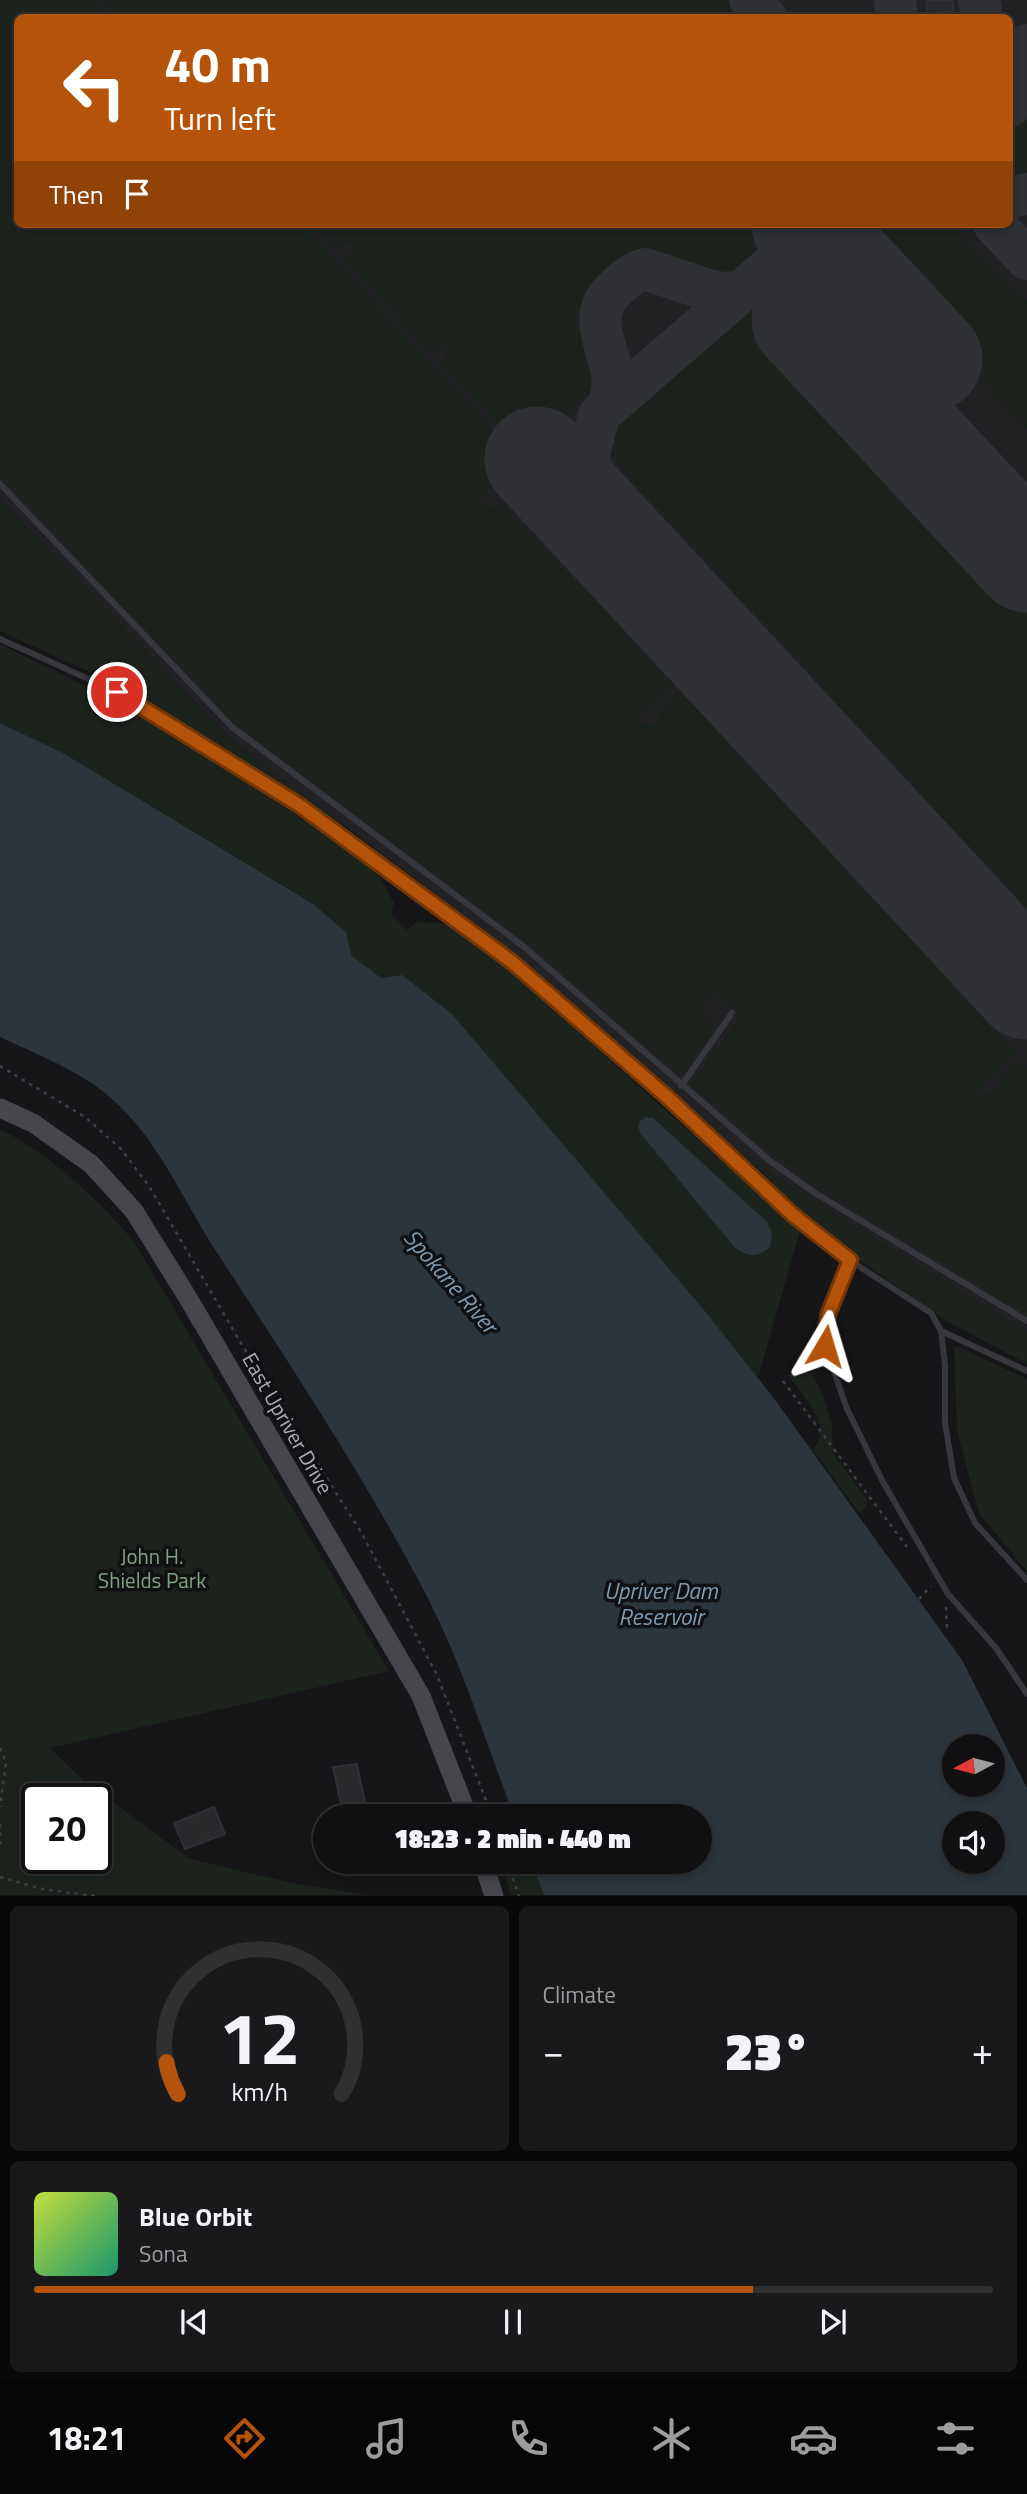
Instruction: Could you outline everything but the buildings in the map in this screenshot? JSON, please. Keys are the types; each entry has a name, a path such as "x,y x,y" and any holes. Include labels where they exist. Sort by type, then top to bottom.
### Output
{"main road":[{"name":"East Upriver Drive","path":"0,1108 33,1123 91,1164 134,1212 188,1297 421,1696 463,1804"},
{"path":"487,1874 494,1895"}],"lane":[{"path":"0,484 232,727 523,946 770,1161 815,1193 1027,1321"},
{"path":"0,639 117,692 299,805 512,962 666,1096 793,1215 850,1260 931,1313 941,1331 945,1365 945,1423 954,1478 975,1523 1027,1580"},
{"path":"681,1086 732,1013"},
{"path":"850,1260 828,1315 825,1346 847,1409 883,1482 948,1594 996,1648 1027,1694"},
{"path":"941,1331 1027,1371"}],"path":[{"path":"783,1381 914,1556"},
{"path":"930,1578 939,1591"},
{"path":"919,1600 934,1583"},
{"path":"945,1599 947,1632"},
{"path":"0,1748 6,1763 0,1807"},
{"path":"0,1824 0,1849"},
{"path":"511,1874 519,1895"},
{"path":"0,1877 42,1889 95,1895"}],"shaded area":[{"path":"0,0 1027,0 1027,1340 770,1179 491,936 230,739 0,499"}],"green space":[{"path":"0,0 93,0 106,14 14,14 14,228 305,228 520,459 479,499 484,505 496,508 502,504 674,685 634,724 638,728 645,722 651,727 662,716 658,711 679,691 1016,1053 975,1092 980,1096 986,1091 991,1095 1003,1084 999,1079 1020,1060 1027,1067 1027,1315 821,1188 775,1156 690,1084 742,1015 718,992 700,1011 716,1027 681,1076 532,946 236,725 0,475"},
{"path":"104,0 727,0 740,14 116,14"},
{"path":"1027,110 1027,179 1013,182 1013,122"},
{"path":"316,228 796,228 729,285 639,253 584,299 599,384 525,452 439,363 451,348 444,345 433,355 344,259 355,247 352,241 348,241 337,251"},
{"path":"855,228 955,228 1027,300 1027,429 862,250"},
{"path":"794,272 815,277 1027,506 1027,908 618,464 611,451 608,435 615,416 777,278"},
{"path":"0,499 230,739 357,834 112,682 0,631"},
{"path":"0,644 101,694 188,745 372,864 394,903 391,914 407,930 417,922 450,924 507,968 800,1231 758,1378 452,1014 381,978 350,955 346,932 313,904 63,753 0,723"},
{"name":"John H. Shields Park","path":"0,1129 38,1152 71,1178 133,1240 389,1671 50,1748 87,1783 21,1783 21,1874 112,1874 112,1802 190,1859 297,1884 368,1895 0,1895"},
{"path":"743,1151 790,1186 1027,1331 1027,1364 945,1320 839,1246 798,1211"},
{"path":"954,1347 1027,1379 1027,1571 979,1513 957,1431"},
{"path":"798,1369 812,1374 822,1393 832,1425 833,1453 867,1500 866,1508 859,1513 813,1450 819,1440 818,1420 788,1375"},
{"path":"505,1874 536,1874 544,1895 511,1895"}],"water":[{"name":"Upriver Dam Reservoir","path":"0,723 63,753 313,904 346,932 351,955 381,978 402,975 452,1014 704,1310 773,1397 962,1660 1000,1734 942,1734 942,1797 1005,1797 1005,1745 1027,1788 1027,1895 544,1895 536,1874 712,1874 712,1804 510,1804 460,1670 435,1612 398,1542 348,1458 143,1132 128,1114 99,1088 58,1064 0,1037"},
{"path":"646,1117 653,1118 767,1222 772,1233 770,1247 753,1255 735,1248 641,1134 638,1127 640,1121"}],"taxiway":[{"path":"750,0 762,14"},
{"path":"895,0 897,14"},
{"path":"979,0 981,14"},
{"path":"1013,57 1027,45"},
{"path":"1013,104 1027,92"},
{"path":"1013,196 1027,194"},
{"path":"595,521 589,454 599,415 814,228"},
{"path":"998,228 1027,259"},
{"path":"608,405 612,374 601,329 601,314 605,300 623,281 645,269 717,293 739,292"}],"runway":[{"path":"808,228 930,359"},
{"path":"804,320 1027,560"},
{"path":"537,459 1027,987"}],"route":[{"path":"117,692 299,805 512,962 666,1096 793,1215 850,1260 828,1315 825,1346"}],"water label":[{"name":"Spokane River","path":"451,1281"}]}
